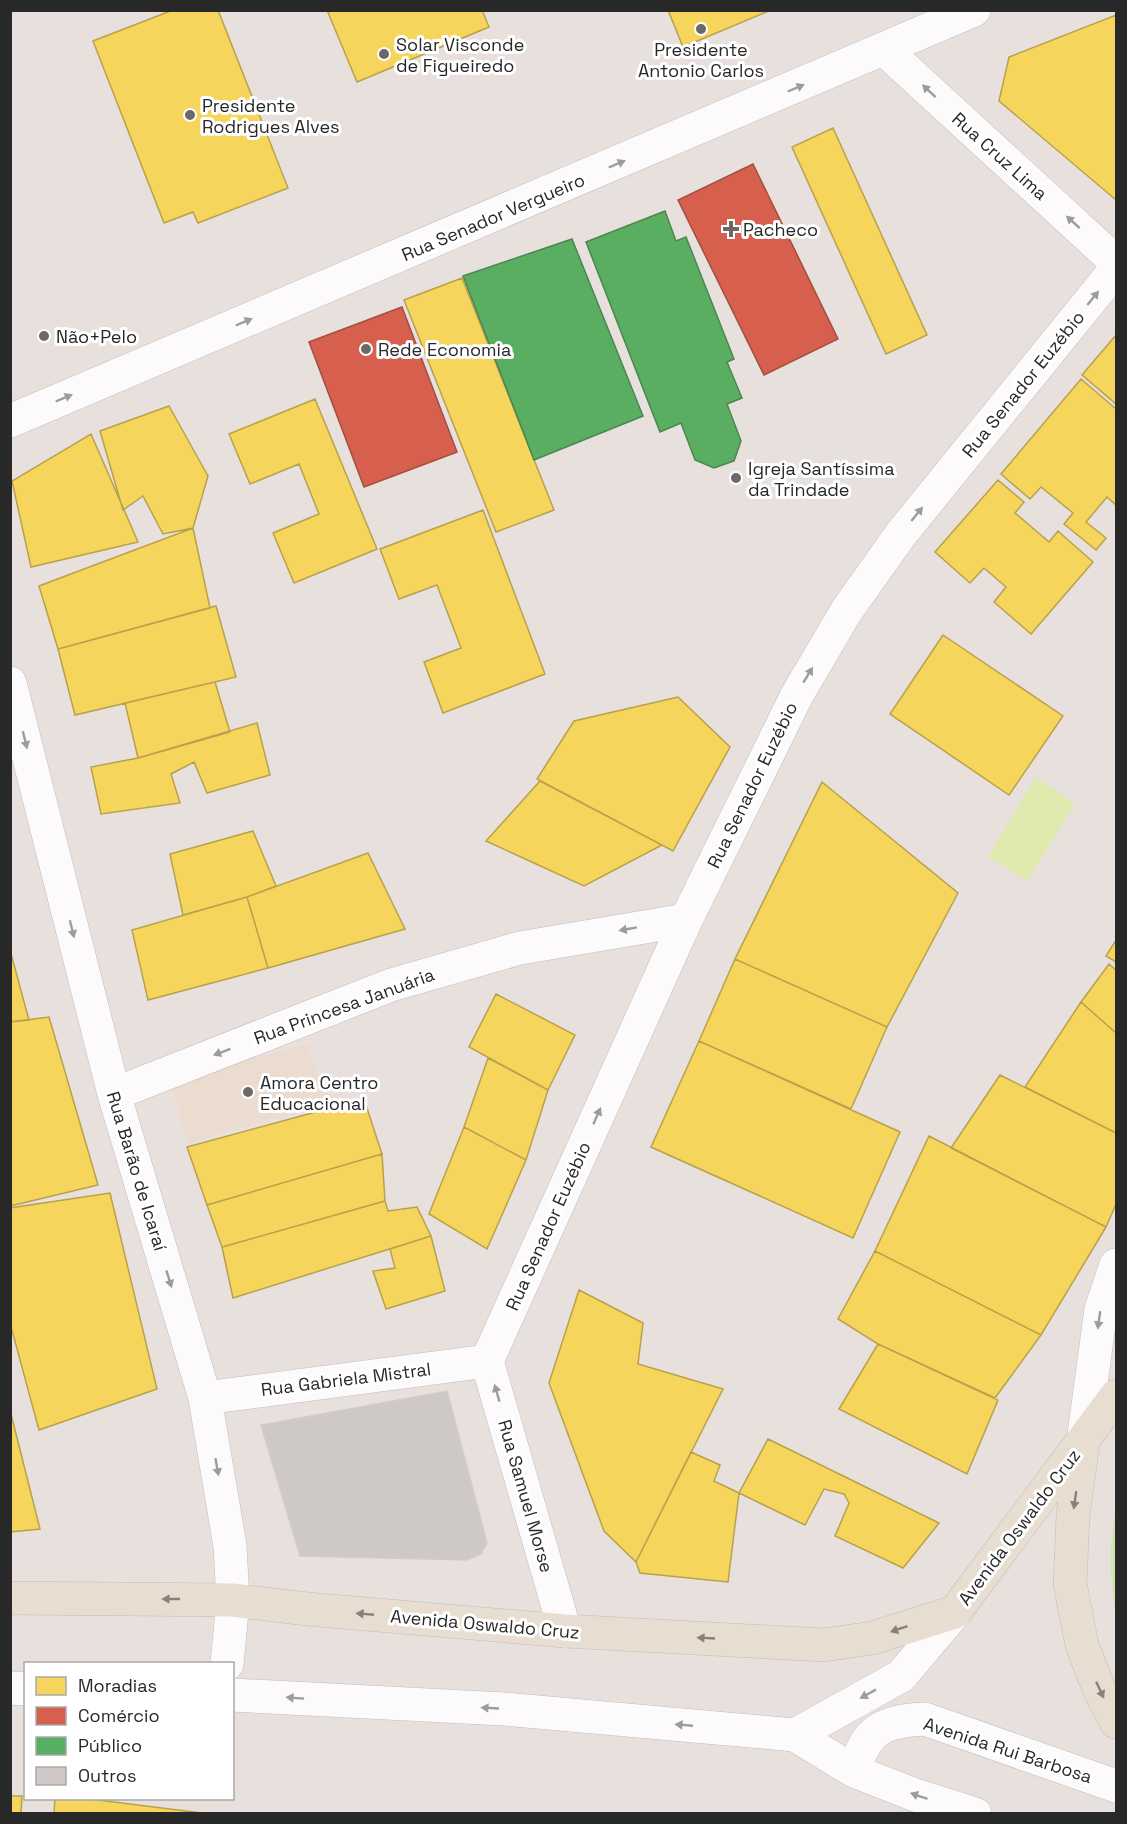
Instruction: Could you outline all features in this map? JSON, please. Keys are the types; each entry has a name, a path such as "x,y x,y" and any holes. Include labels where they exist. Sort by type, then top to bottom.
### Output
{"main road":[{"name":"Avenida Oswaldo Cruz","path":"10,1598 232,1600 307,1609 565,1631 824,1645 872,1638 955,1612 1116,1396"},
{"path":"1083,1442 1073,1515 1070,1584 1082,1645 1099,1689 1116,1722"}],"street":[{"name":"Rua Senador Vergueiro","path":"10,421 885,50 974,10"},
{"name":"Rua Cruz Lima","path":"885,50 1116,262"},
{"name":"Rua Senador Euzébio","path":"487,1361 686,920 797,695 847,609 901,534 1116,269"},
{"name":"Rua Barão de Icaraí","path":"10,683 114,1094 205,1398 230,1546 232,1600 227,1662"},
{"name":"Rua Princesa Januária","path":"114,1094 391,985 520,948 686,920"},
{"path":"1083,1442 1101,1309 1116,1265"},
{"name":"Rua Gabriela Mistral","path":"205,1398 487,1361"},
{"name":"Rua Samuel Morse","path":"487,1361 565,1631"},
{"name":"Avenida Oswaldo Cruz","path":"795,1735 901,1676 955,1612"},
{"path":"234,1695 504,1709 795,1735 854,1771 915,1795 975,1814"},
{"name":"Avenida Rui Barbosa","path":"854,1771 860,1750 871,1735 886,1725 906,1720 925,1719 1116,1786"}],"shaded area":[{"name":"Amora Centro Educacional","path":"308,1044 328,1104 188,1143 169,1080"}],"green space":[{"path":"1036,777 1075,804 1027,881 988,856"},
{"path":"1116,1511 1116,1616 1111,1564"}],"building: Moradias":[{"name":"Presidente Rodrigues Alves","path":"173,10 218,10 288,188 198,223 193,212 164,223 93,41"},
{"name":"Solar Visconde de Figueiredo","path":"327,10 482,10 489,27 357,82"},
{"name":"Presidente Antonio Carlos","path":"668,10 771,10 683,47"},
{"path":"1116,15 1116,200 999,101 1009,57"},
{"path":"833,128 927,335 886,354 792,147"},
{"path":"462,278 554,510 496,532 404,300"},
{"path":"1116,335 1116,404 1082,375"},
{"path":"1081,379 1116,409 1116,505 1107,497 1086,522 1106,538 1096,550 1064,524 1073,513 1041,487 1030,499 1001,474"},
{"path":"315,399 377,549 294,583 273,533 319,514 299,464 250,484 229,434"},
{"path":"169,406 208,476 193,528 163,534 143,496 123,510 100,431"},
{"path":"91,434 138,542 31,567 12,481"},
{"path":"998,480 1024,502 1015,513 1049,542 1058,531 1093,562 1031,634 994,602 1006,587 984,568 970,583 935,552"},
{"path":"483,510 545,674 443,713 424,662 461,648 437,585 399,599 380,549"},
{"path":"193,528 210,608 58,649 39,586"},
{"path":"216,606 236,677 75,715 58,649"},
{"path":"943,635 1063,716 1009,795 890,714"},
{"path":"215,682 230,732 138,758 125,703"},
{"path":"678,697 730,747 673,851 537,779 574,721"},
{"path":"257,723 270,775 207,793 194,762 171,774 180,803 101,814 91,767 138,758"},
{"path":"540,781 662,845 584,886 486,841"},
{"path":"822,782 958,893 887,1027 735,959"},
{"path":"253,831 276,886 247,897 183,915 170,854"},
{"path":"368,853 405,929 268,968 247,897"},
{"path":"247,897 268,968 148,1000 132,930"},
{"path":"1116,940 1116,962 1106,956"},
{"path":"10,950 29,1020 10,1022"},
{"path":"735,959 887,1027 851,1109 699,1041"},
{"path":"1109,964 1116,970 1116,1033 1081,1002"},
{"path":"496,994 575,1035 548,1090 469,1047"},
{"path":"1081,1002 1116,1033 1116,1133 1025,1087"},
{"path":"49,1017 98,1185 10,1206 10,1022"},
{"path":"699,1041 900,1132 853,1238 651,1147"},
{"path":"488,1058 548,1090 526,1160 464,1127"},
{"path":"1000,1075 1116,1133 1116,1204 1106,1227 951,1148"},
{"path":"364,1099 382,1154 207,1205 187,1147"},
{"path":"464,1127 526,1160 487,1249 429,1214"},
{"path":"929,1136 1106,1227 1041,1335 875,1251"},
{"path":"382,1154 385,1201 222,1247 207,1205"},
{"path":"110,1193 157,1389 39,1430 10,1323 10,1208"},
{"path":"385,1201 388,1211 417,1207 431,1236 233,1298 222,1247"},
{"path":"431,1236 445,1291 386,1309 373,1271 395,1268 390,1249"},
{"path":"875,1251 1041,1335 995,1398 878,1344 838,1319"},
{"path":"579,1290 643,1323 638,1364 723,1389 636,1562 604,1531 549,1383"},
{"path":"878,1344 998,1400 967,1474 839,1409"},
{"path":"10,1410 40,1529 10,1532"},
{"path":"768,1439 939,1523 903,1568 835,1536 849,1503 844,1494 824,1489 805,1525 739,1493"},
{"path":"691,1452 720,1465 714,1481 739,1493 728,1582 640,1573 636,1562"},
{"path":"10,1796 22,1796 21,1814 10,1814"},
{"path":"55,1800 98,1800 210,1814 54,1814"}],"building: Comércio":[{"path":"753,164 838,339 764,375 678,200"},
{"path":"402,307 457,452 364,487 309,342"}],"building: Público":[{"path":"665,211 676,241 686,237 734,359 727,362 742,398 727,404 741,441 734,461 714,468 695,460 681,423 660,432 586,242"},
{"path":"572,239 643,416 534,460 463,276"}],"building: Outros":[{"path":"447,1391 487,1543 481,1554 467,1560 300,1556 261,1425"}],"place":[{"name":"Presidente Antonio Carlos","path":"701,29"},
{"name":"Solar Visconde de Figueiredo","path":"384,54"},
{"name":"Presidente Rodrigues Alves","path":"190,115"},
{"name":"Pacheco","path":"731,229"},
{"name":"Não+Pelo","path":"44,336"},
{"name":"Rede Economia","path":"366,349"},
{"name":"Igreja Santíssima da Trindade","path":"736,478"},
{"name":"Amora Centro Educacional","path":"248,1092"}]}
